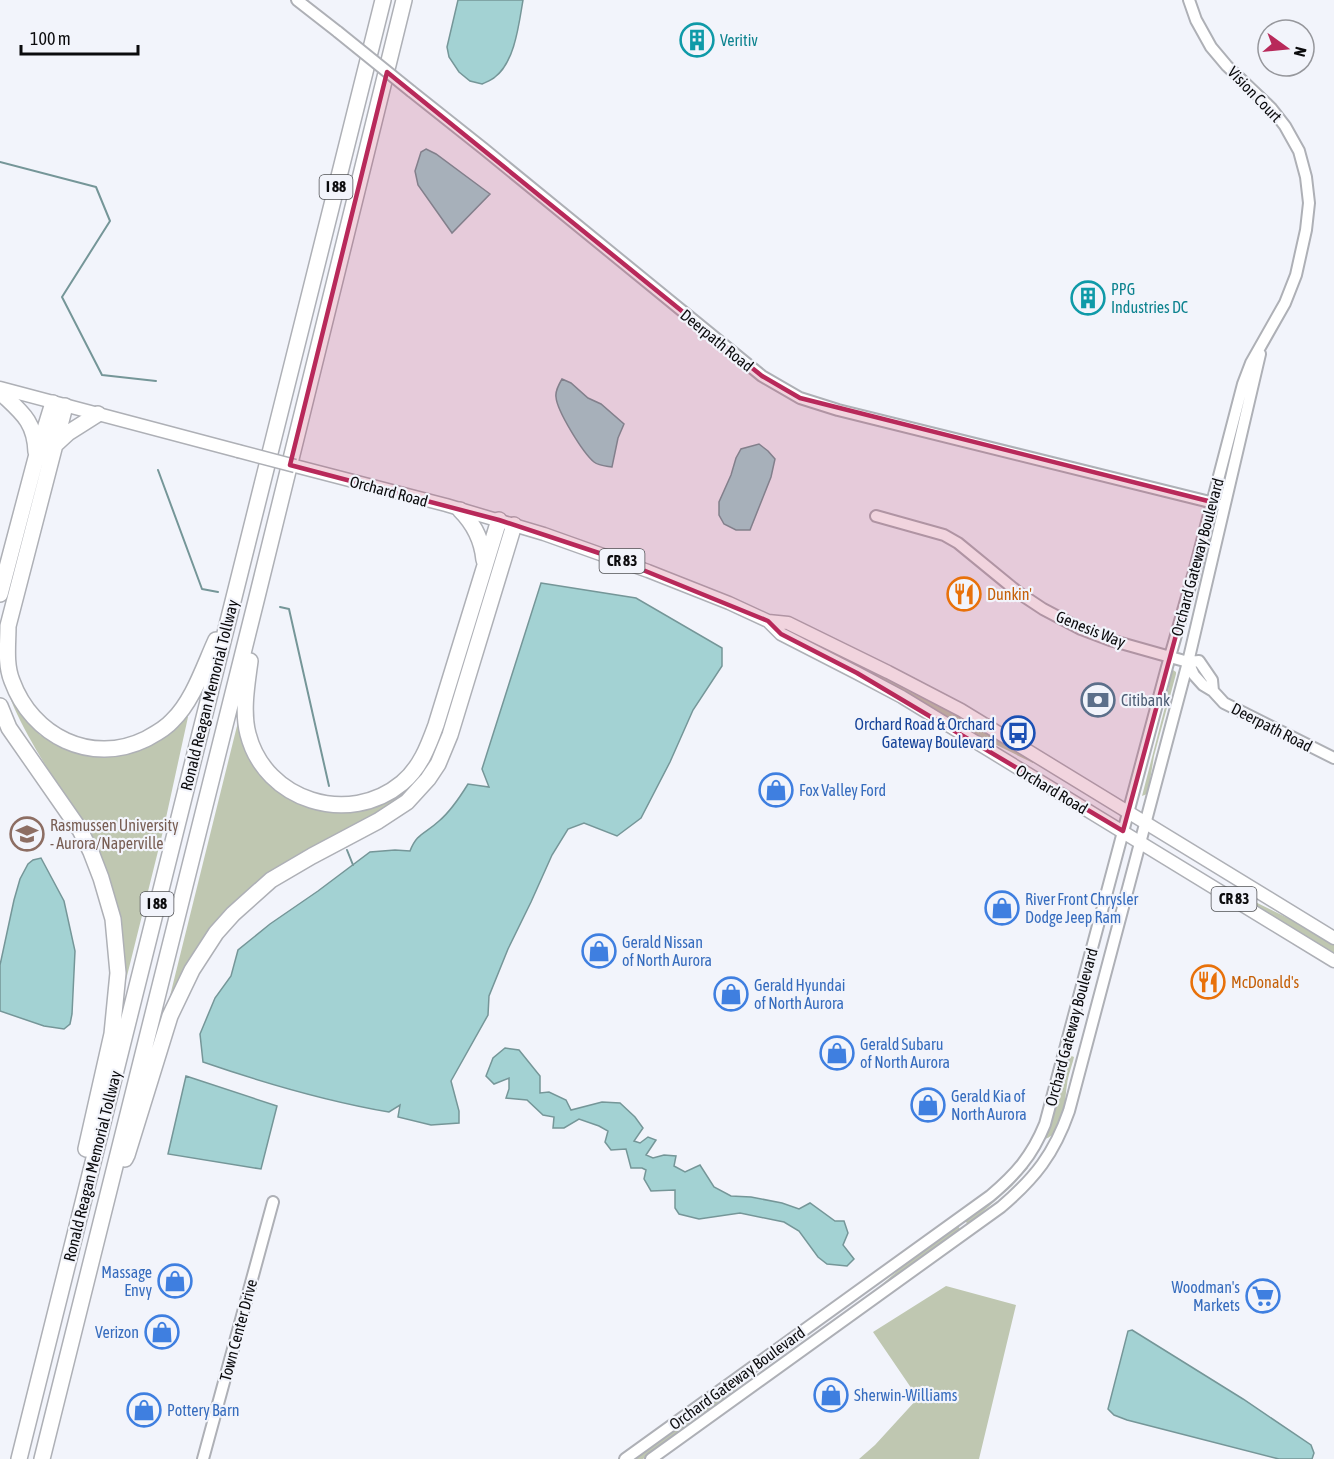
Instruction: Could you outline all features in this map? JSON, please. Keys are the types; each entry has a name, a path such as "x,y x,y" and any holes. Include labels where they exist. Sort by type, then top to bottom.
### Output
{"highway":[{"name":"Ronald Reagan Memorial Tollway","path":"19,1459 382,0"},
{"name":"Ronald Reagan Memorial Tollway","path":"42,1459 404,0"},
{"path":"0,390 31,425 36,443 36,458"},
{"path":"59,404 55,444 8,626 7,662 10,678 24,705 40,724 68,742 79,746 104,749 130,746 155,734 173,721 183,710 231,608"},
{"path":"0,594 36,458 59,404"},
{"path":"55,444 98,414"},
{"path":"460,510 469,518 481,540 484,567"},
{"path":"256,601 245,715 247,733 260,762 268,773 290,792 301,798 340,806 377,798 403,782 415,770 427,752 499,520"},
{"path":"112,1178 127,1155 180,994 192,970 216,933 232,914 271,880 378,821 407,802 429,778 438,764 446,748 465,690 514,525"},
{"path":"0,706 9,728 80,830 95,860 113,919 118,973 112,1034 86,1146 83,1200"}],"main road":[{"name":"Orchard Road","path":"0,390 499,520 585,548 719,599 768,621 781,634 902,698 1334,961"},
{"name":"Orchard Road","path":"768,621 788,622 961,710 1334,938"}],"street":[{"name":"Deerpath Road","path":"297,0 484,148 762,376 800,398 838,410 1225,506"},
{"name":"Vision Court","path":"1190,0 1196,20 1211,47 1227,66 1271,108 1285,126 1299,151 1306,177 1309,203 1306,230"},
{"name":"Orchard Gateway Boulevard","path":"625,1459 990,1196 1021,1167 1034,1149 1049,1111 1243,384 1251,363 1285,303 1296,274 1306,230"},
{"name":"Orchard Gateway Boulevard","path":"651,1459 1000,1207 1033,1177 1053,1148 1069,1111 1141,842 1188,662 1264,340"},
{"name":"Genesis Way","path":"876,516 944,535 958,543 1019,593 1081,629 1110,640 1188,662"},
{"name":"Deerpath Road","path":"1188,662 1194,675 1224,703 1334,758"},
{"name":"Town Center Drive","path":"203,1459 273,1202"}],"highlighted area":[{"path":"387,72 762,376 800,398 1212,502 1123,831 857,673 781,634 768,621 611,557 499,520 290,465"}],"green space":[{"path":"781,625 960,715 1034,761 1033,763 966,730 779,629"},
{"path":"1,659 17,707 40,735 59,744 96,754 186,715 188,717 164,827 123,992 112,887 101,857 40,757 12,704 4,680"},
{"path":"1173,670 1176,674 1154,756 1148,792 1142,796 1166,703 1171,672"},
{"path":"238,722 256,765 348,811 372,808 408,788 410,790 392,805 272,872 168,1004"},
{"path":"1239,894 1334,943 1334,955 1238,897"},
{"path":"1069,1055 1074,1057 1063,1116 1057,1130 1045,1139 1051,1123"},
{"path":"1027,1167 1012,1186 970,1223 965,1221 1014,1182"},
{"path":"957,1225 961,1230 879,1287 917,1254"},
{"path":"946,1286 1016,1305 979,1459 859,1459 918,1398 873,1332"},
{"path":"747,1376 748,1378 717,1405 643,1459 636,1459 654,1444"}],"water":[{"path":"458,0 523,0 512,52 502,70 491,80 482,84 470,81 459,72 449,57 447,47"},
{"path":"426,149 490,194 452,233 418,185 415,171 421,152"},
{"path":"562,379 571,383 588,398 601,404 624,424 618,438 612,467 594,462 571,431 557,403 557,390"},
{"path":"759,444 775,459 771,477 750,530 736,530 724,524 719,515 719,502 741,449"},
{"path":"541,583 636,598 722,648 722,666 693,710 670,762 641,818 617,836 584,823 568,829 552,855 508,949 489,996 488,1015 451,1081 459,1111 459,1123 431,1125 398,1117 400,1105 389,1112 318,1097 203,1062 200,1034 215,998 231,976 238,950 270,924 370,852 410,851 419,837 447,813 468,784 489,787 482,769"},
{"path":"41,858 64,901 75,951 72,1014 70,1024 64,1029 44,1026 0,1011 0,965 14,900 20,879 28,864"},
{"path":"505,1048 519,1050 540,1076 540,1093 549,1092 566,1100 571,1110 602,1102 620,1103 643,1128 634,1141 640,1143 648,1137 656,1140 646,1155 653,1158 664,1155 676,1156 674,1166 685,1172 700,1165 714,1187 731,1196 751,1197 799,1209 810,1203 835,1221 844,1221 848,1233 843,1245 854,1259 847,1266 827,1264 818,1257 799,1231 784,1222 740,1213 699,1219 679,1214 675,1208 675,1190 651,1191 644,1179 646,1170 631,1168 626,1149 611,1150 605,1142 608,1131 579,1119 564,1128 553,1128 554,1117 543,1115 527,1100 506,1098 509,1078 494,1084 486,1076 493,1058"},
{"path":"186,1076 277,1106 261,1169 168,1154"},
{"path":"1132,1330 1243,1399 1311,1445 1314,1453 1312,1459 1279,1459 1114,1415 1108,1409 1128,1331"}],"waterway":[{"path":"0,162 96,187 110,221 62,297 102,375 156,381"},
{"path":"158,470 202,589 218,592"},
{"path":"280,607 289,609 329,786"},
{"path":"347,850 353,865"}],"place":[{"name":"Veritiv","path":"697,40"},
{"name":"PPG Industries DC","path":"1088,298"},
{"name":"Dunkin'","path":"964,594"},
{"name":"Citibank","path":"1098,700"},
{"name":"Orchard Road & Orchard Gateway Boulevard","path":"1018,733"},
{"name":"Fox Valley Ford","path":"776,790"},
{"name":"Rasmussen University - Aurora/Naperville","path":"27,834"},
{"name":"River Front Chrysler Dodge Jeep Ram","path":"1002,908"},
{"name":"Gerald Nissan of North Aurora","path":"599,951"},
{"name":"McDonald's","path":"1208,982"},
{"name":"Gerald Hyundai of North Aurora","path":"731,994"},
{"name":"Gerald Subaru of North Aurora","path":"837,1053"},
{"name":"Gerald Kia of North Aurora","path":"928,1105"},
{"name":"Massage Envy","path":"175,1281"},
{"name":"Woodman's Markets","path":"1263,1296"},
{"name":"Verizon","path":"162,1332"},
{"name":"Sherwin-Williams","path":"831,1395"},
{"name":"Pottery Barn","path":"144,1410"}]}
